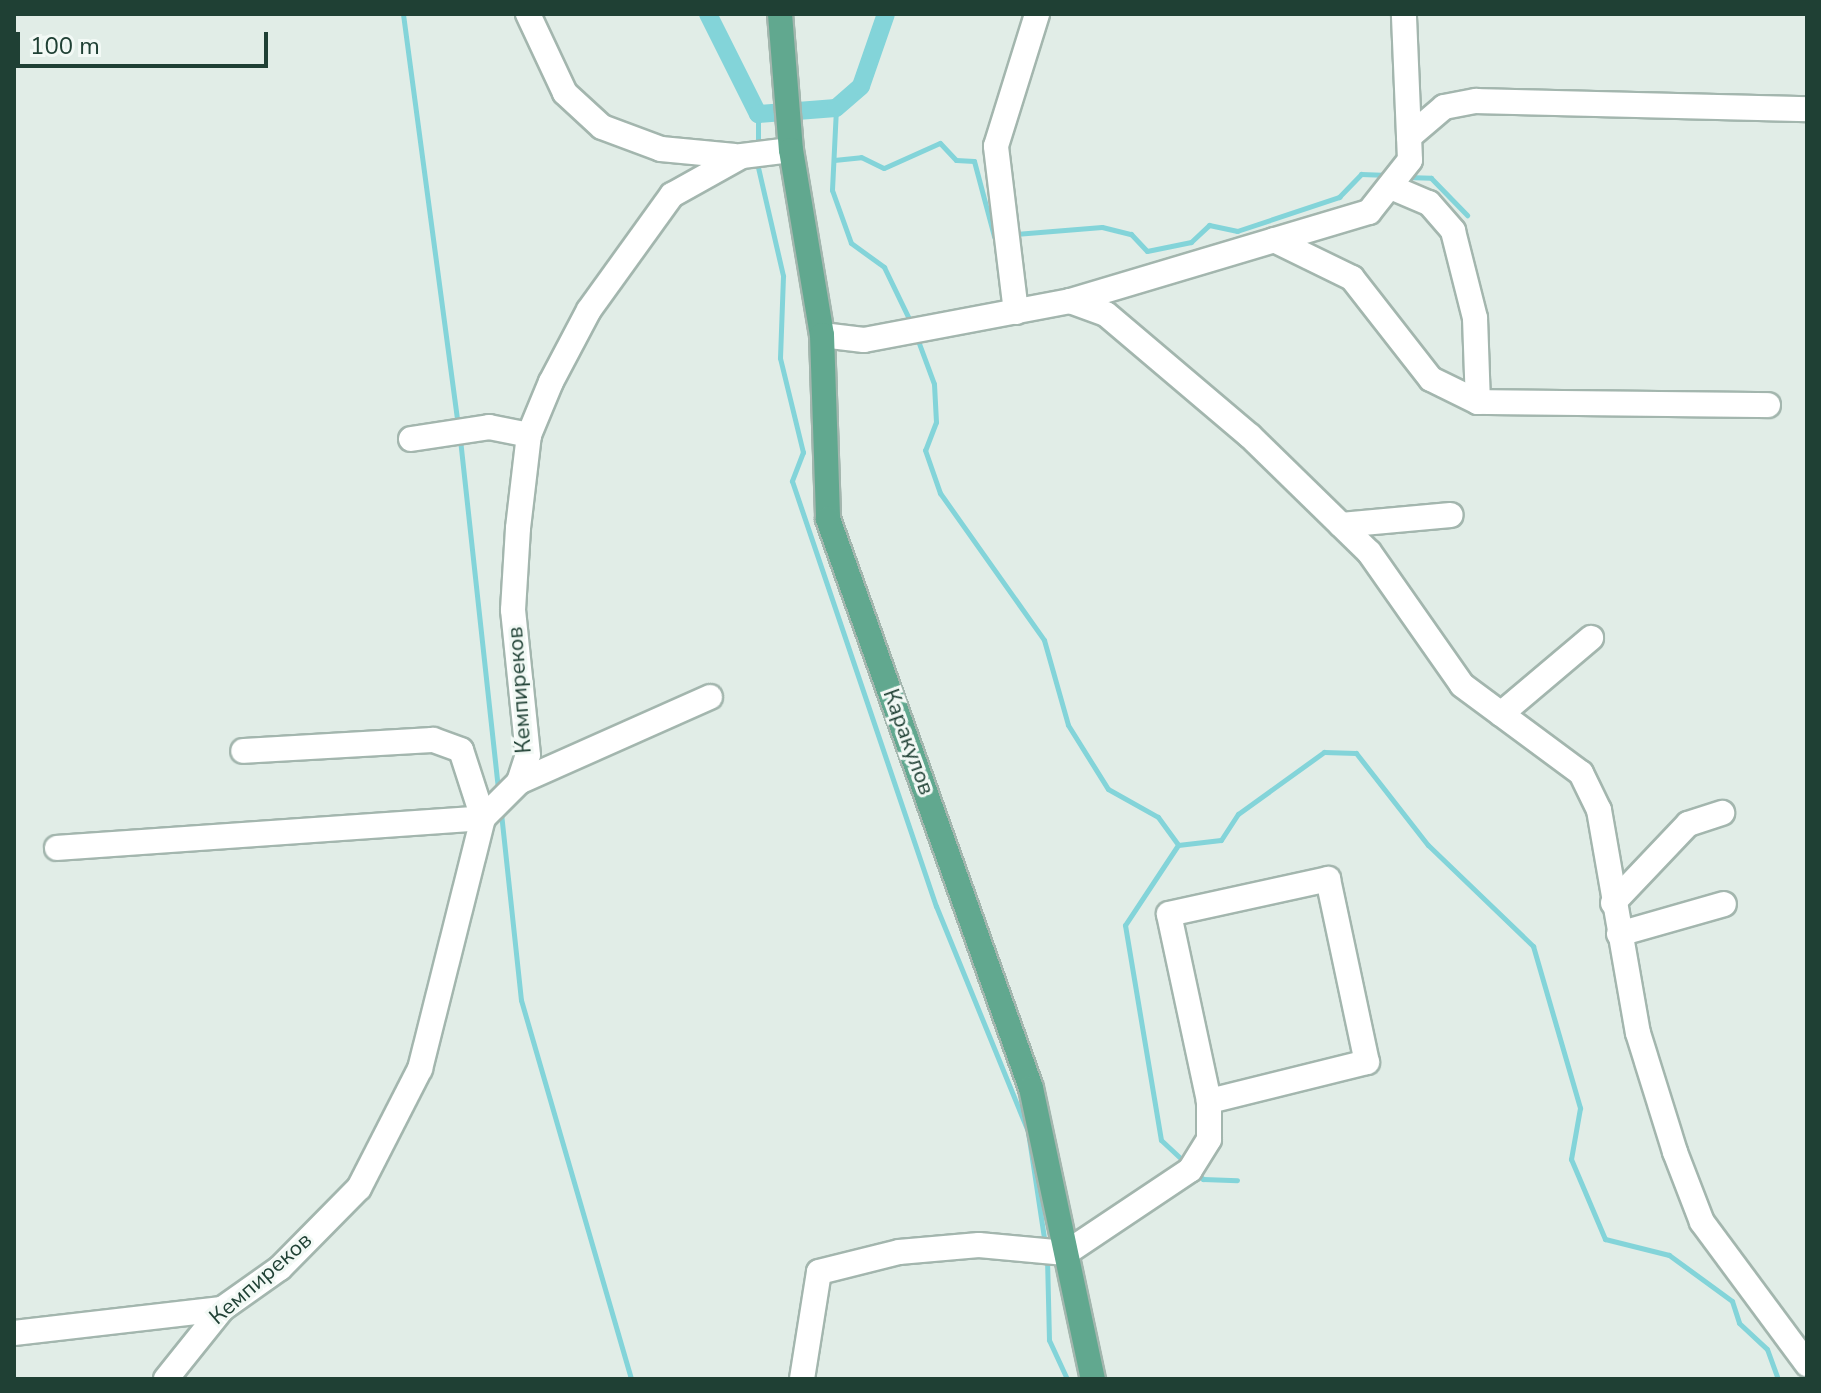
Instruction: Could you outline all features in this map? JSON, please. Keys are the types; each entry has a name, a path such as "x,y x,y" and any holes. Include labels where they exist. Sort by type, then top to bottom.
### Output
{"main road":[{"name":"Каракулов","path":"780,14 790,139 822,335 828,519 1031,1088 1093,1379"}],"street":[{"path":"528,14 565,93 602,127 661,149 742,156"},
{"path":"1016,312 996,146 1037,14"},
{"path":"822,335 864,340 1070,301 1369,212 1393,188 1410,160 1404,14"},
{"path":"1409,137 1444,107 1476,101 1807,109"},
{"name":"Кемпиреков","path":"514,787 528,755 513,610 529,435 589,310 672,195 742,156 790,139"},
{"path":"1393,188 1429,203 1453,231 1475,318 1478,402"},
{"path":"1274,240 1352,278 1431,379 1478,402 1768,405"},
{"path":"1070,301 1106,314 1341,525 1369,552 1435,653 1501,714 1581,773 1599,810 1638,1033 1702,1222 1807,1364"},
{"path":"411,439 457,432 529,435"},
{"path":"1341,525 1451,515"},
{"path":"1501,714 1591,638"},
{"path":"57,848 486,815 514,787 710,697"},
{"path":"243,751 433,740 461,750 486,815"},
{"path":"1613,903 1688,824 1722,813"},
{"name":"Кемпиреков","path":"166,1379 222,1309 280,1268 359,1188 388,1143 420,1069 486,815"},
{"path":"802,1379 819,1272 899,1252 979,1245 1066,1253 1190,1170 1209,1139 1209,1101 1169,914 1328,879 1367,1062 1209,1101"},
{"path":"1619,934 1724,904"},
{"path":"14,1333 222,1309"}],"waterway":[{"path":"403,14 458,425"},
{"path":"708,14 758,114 836,108 861,86 886,14"},
{"path":"836,108 832,190 851,243 884,267 912,325"},
{"path":"758,114 758,149"},
{"path":"834,160 861,157 884,168 940,143 956,160 974,161 994,236 1001,235"},
{"path":"757,163 783,276 780,358 803,452 792,481 936,906 1028,1132 1045,1244"},
{"path":"1015,234 1102,227 1131,234 1147,251 1191,242 1209,225 1237,231 1339,197 1361,174 1388,175"},
{"path":"1406,177 1431,178 1467,215"},
{"path":"917,338 934,384 936,422 925,450 940,493 1044,640 1068,725 1108,789 1158,817 1178,845 1125,925 1161,1140 1185,1162"},
{"path":"460,439 498,791"},
{"path":"1178,845 1221,840 1238,814 1324,752 1356,753 1428,845 1533,946 1580,1108 1571,1159 1605,1239 1669,1255 1732,1301 1739,1323 1767,1349 1778,1379"},
{"path":"501,813 521,1000 631,1379"},
{"path":"1195,1172 1203,1179 1237,1180"},
{"path":"1047,1258 1049,1340 1067,1379"}]}
